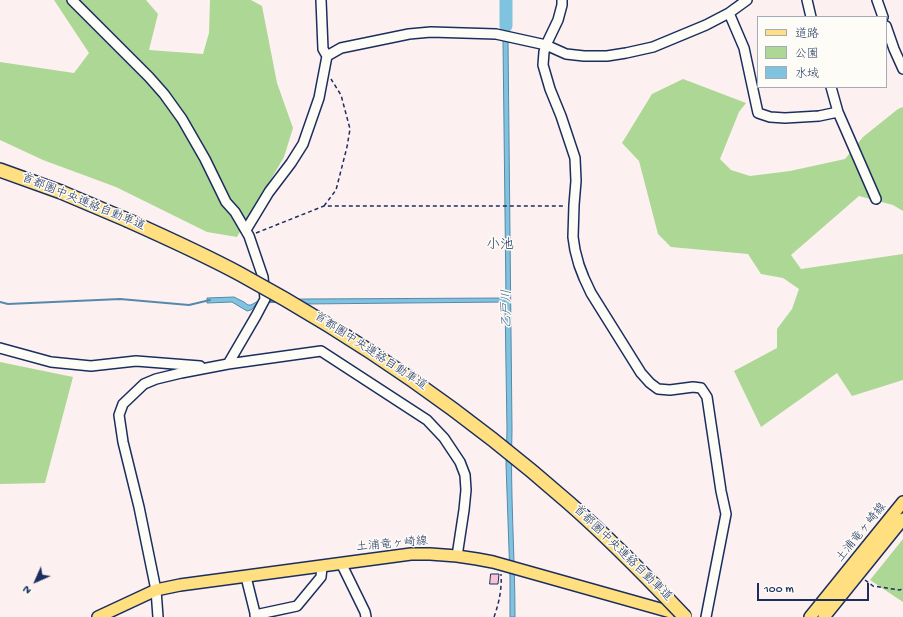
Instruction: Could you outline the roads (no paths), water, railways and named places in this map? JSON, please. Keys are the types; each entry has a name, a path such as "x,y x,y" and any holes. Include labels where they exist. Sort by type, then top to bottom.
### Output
{"highway":[{"name":"首都圏中央連絡自動車道","path":"0,170 61,192 128,220 232,269 317,317 355,341 439,398 513,455 613,543 686,617"}],"main road":[{"name":"土浦竜ヶ崎線","path":"810,617 903,502"},
{"name":"土浦竜ヶ崎線","path":"824,617 903,519"},
{"name":"土浦竜ヶ崎線","path":"98,617 156,590 180,585 411,554 430,554 477,558 686,617"}],"street":[{"path":"72,0 164,94 182,119 205,159 226,202 235,212 248,233 262,277 265,299 228,364"},
{"path":"248,233 269,192 291,163 302,144 319,98 327,56 323,49 322,0"},
{"path":"562,0 558,20 546,45 543,65 575,158 576,181 573,237 577,257 584,278 591,293 641,373 650,383 658,389 670,390 693,387 701,388 706,397 726,514 706,617"},
{"path":"327,56 341,48 409,34 431,32 496,34 546,45 566,54 607,56 653,47 706,25 729,13 747,0"},
{"path":"807,0 811,16"},
{"path":"877,0 883,16"},
{"path":"729,13 744,48 758,113 770,117 785,118 819,116 838,112"},
{"path":"887,29 903,69"},
{"path":"831,88 838,112 876,199"},
{"path":"0,348 51,362 91,366 136,361 212,367"},
{"path":"158,617 156,590 139,507 123,442 119,416 123,404 144,384 156,379 181,373 228,364 321,351 427,420 444,438 460,462 465,475 466,490 458,556"},
{"path":"341,563 366,617"},
{"path":"246,577 256,616 297,606 321,577 322,567"}],"water":[{"path":"504,10 509,10 512,477 515,617 510,617 506,464 507,430 505,302 305,304 260,300 506,298 503,40"},
{"path":"234,297 248,305 260,300 251,310 247,311 232,302 207,303 207,298"}],"waterway":[{"name":"乙戸川","path":"506,0 506,26"},
{"path":"0,302 8,304 120,299 189,305 210,300"},
{"path":"266,302 278,302"}],"district":[{"name":"小池","path":"500,246"}]}
